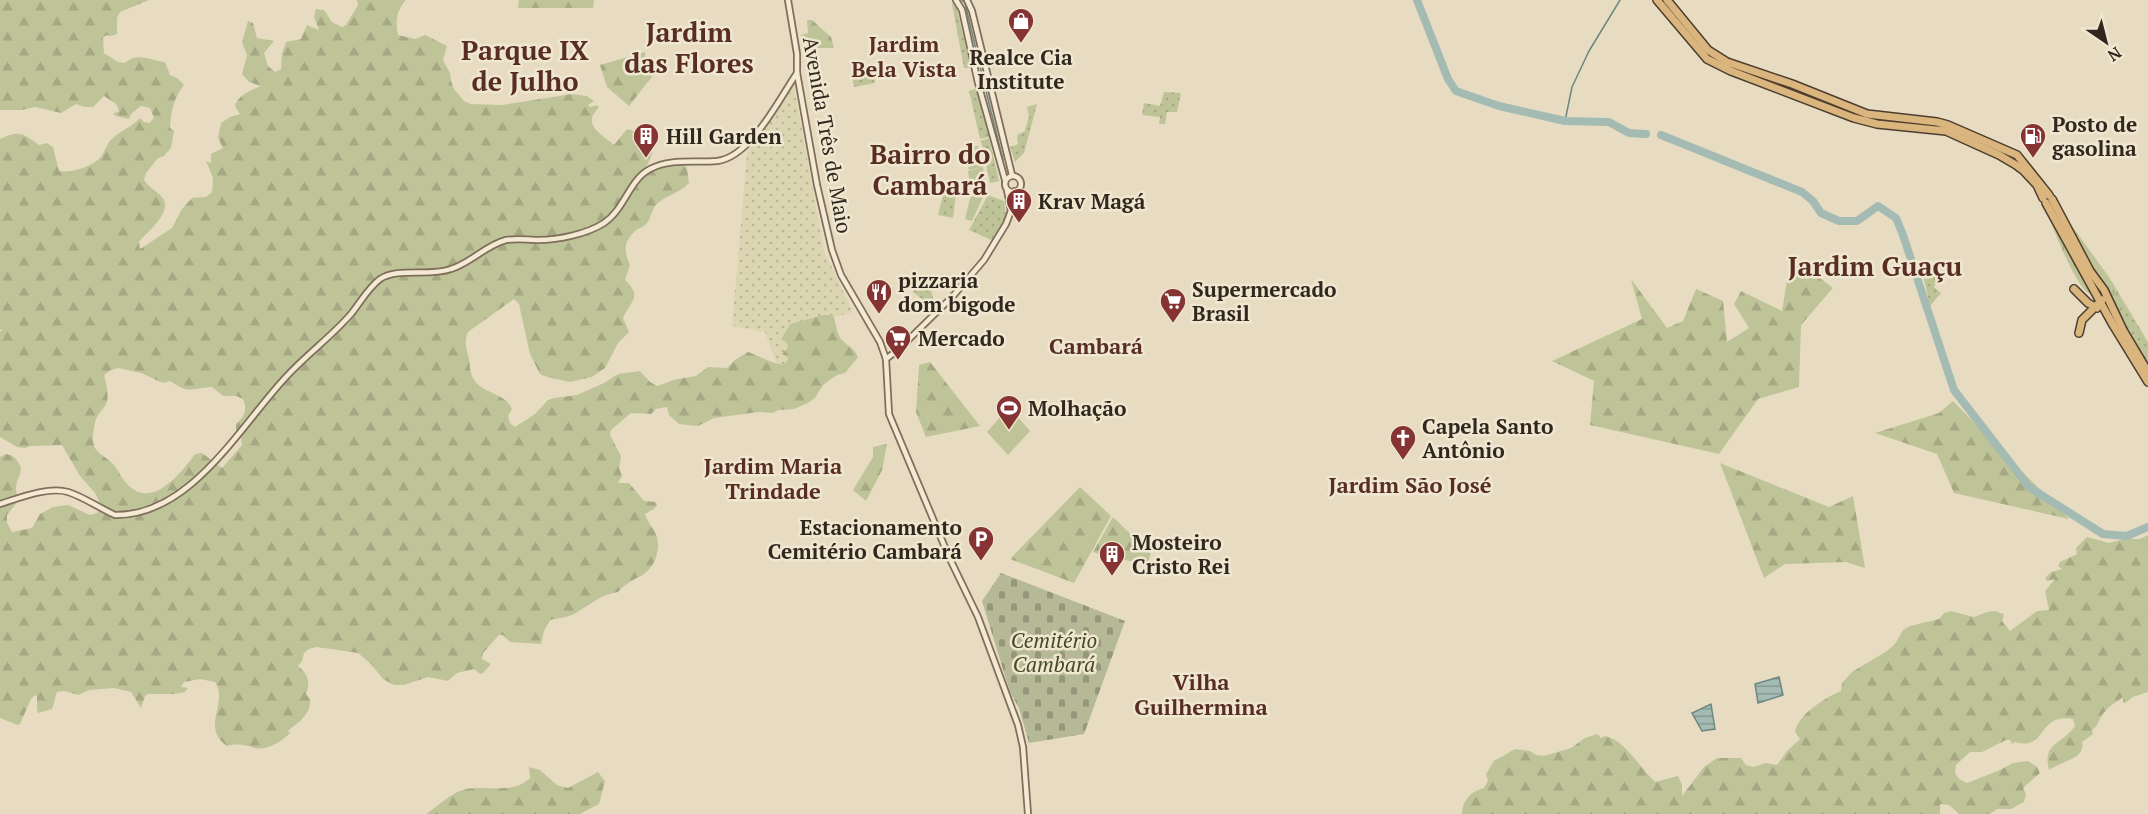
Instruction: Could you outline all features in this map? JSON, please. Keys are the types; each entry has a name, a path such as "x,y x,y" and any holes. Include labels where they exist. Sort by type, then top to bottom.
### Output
{"highway":[{"path":"1657,0 1701,55 1731,71 1854,118 1946,131 2000,155 2024,171 2048,199 2099,305 2148,382"},
{"path":"1667,0 1708,50 1727,62 1792,84 1867,114 1937,122 2017,154 2048,199 2090,271 2104,290 2123,330 2148,372"},
{"path":"2074,289 2088,303 2099,305"},
{"path":"2079,333 2082,320 2099,305 2104,296 2104,290"}],"street":[{"name":"Avenida Três de Maio","path":"788,0 797,54 800,91 817,185 832,250 841,275 880,342 886,359 889,414 978,617 1020,731 1028,814"},
{"path":"956,0 962,10 1011,211"},
{"path":"967,0 972,11 1012,175"},
{"path":"0,504 33,494 60,491 69,492 115,515 155,507 189,485 225,451 285,378 351,315 377,281 394,273 442,272 454,268 505,240 560,238 603,224 622,206 636,181 648,170 663,163 719,161 736,154 755,135 797,73"},
{"path":"790,82 795,81 800,91"},
{"path":"1005,180 1012,175"},
{"path":"886,359 899,349 970,278 997,242 1011,211 1015,192 1021,183 1019,178 1012,175"},
{"path":"1007,190 1015,192"}],"shaded area":[{"path":"794,86 824,251 853,312 788,330 795,368 780,373 765,332 732,326 747,153"}],"green space":[{"path":"0,0 149,0 120,12 117,18 117,34 106,35 103,38 104,53 118,62 125,63 139,57 165,62 170,75 184,85 177,95 172,111 170,128 174,131 171,148 164,156 158,158 146,173 144,180 162,197 165,209 158,221 139,242 140,249 172,228 182,209 192,198 206,197 212,192 213,178 206,161 211,163 211,154 223,148 218,138 221,123 240,114 235,106 238,99 261,86 249,82 242,74 247,55 242,42 248,21 253,23 257,38 274,41 264,53 268,66 275,72 281,69 282,53 286,42 301,39 307,25 319,30 314,17 316,9 324,10 332,22 342,27 346,25 358,5 357,0 406,0 398,16 398,35 415,39 425,35 447,46 443,60 450,73 454,89 464,101 471,104 502,105 572,94 587,96 594,101 588,105 590,107 597,105 599,107 592,120 595,129 614,145 627,129 645,135 650,144 652,154 650,159 629,194 644,178 659,168 682,163 687,168 689,183 658,203 647,223 631,235 627,243 626,251 630,265 625,280 634,295 623,318 629,332 618,343 605,368 592,377 570,382 540,374 530,354 519,304 514,299 468,332 466,346 473,378 481,387 509,403 512,409 508,416 510,423 515,427 535,414 548,400 577,395 618,374 640,371 657,386 677,379 696,376 708,367 727,368 748,352 783,365 788,357 782,354 788,345 782,338 790,324 824,315 833,315 839,336 855,351 858,357 845,373 837,375 823,385 815,398 794,409 714,418 698,426 679,424 669,415 667,407 656,409 651,414 631,413 611,430 610,435 621,456 619,468 622,476 618,483 629,483 644,501 656,502 657,505 645,514 658,542 658,549 651,568 618,592 600,598 571,615 550,620 541,644 510,642 503,635 499,635 483,653 482,659 491,664 483,673 480,674 474,669 457,673 448,681 428,677 404,685 394,685 383,679 358,653 317,647 309,649 304,653 298,666 308,679 306,694 310,699 309,709 304,718 288,731 290,733 287,736 274,745 260,749 244,745 227,746 219,739 215,723 218,690 215,682 200,679 184,682 181,687 188,688 185,692 148,694 141,708 131,692 114,688 89,690 78,695 65,691 57,692 52,709 38,713 37,696 35,695 20,724 17,725 0,718 0,457 6,454 13,456 21,469 16,488 17,501 7,515 7,523 12,532 32,528 40,514 53,507 68,505 90,515 102,508 95,493 80,476 62,445 17,447 0,437 0,332 2,330 0,329 0,139 12,134 21,134 39,145 47,143 53,147 59,171 69,171 81,169 96,161 102,156 111,140 140,118 149,123 154,118 150,108 141,106 131,114 129,119 116,116 113,114 119,111 116,104 104,96 93,107 76,104 61,113 35,107 22,110 0,110","holes":["118,368 141,373 163,383 170,381 182,388 191,390 212,387 223,396 236,396 243,399 244,413 236,424 236,432 241,437 242,445 222,468 202,453 195,454 183,470 166,485 157,491 138,492 124,481 113,464 95,448 94,425 107,402 104,375"]},
{"path":"519,0 594,0 593,8 518,8"},
{"path":"953,1 957,9 971,68 964,68"},
{"path":"807,20 812,20 831,37 834,48 802,48 801,35 808,33"},
{"path":"645,52 646,70 661,65 629,106 607,87 600,65"},
{"path":"873,72 875,83 854,87 852,76"},
{"path":"977,88 989,137 980,139 969,91"},
{"path":"1164,92 1181,93 1177,112 1167,112 1165,124 1159,124 1160,117 1142,115 1144,103 1160,106"},
{"path":"1037,104 1024,153 1015,162 1010,147 1018,144 1017,135 1025,131 1029,116 1027,107"},
{"path":"989,138 999,181 990,183 981,141"},
{"path":"978,146 983,167 969,170 965,148"},
{"path":"983,167 985,183 970,186 968,171"},
{"path":"956,194 953,218 938,215 943,195"},
{"path":"971,194 984,195 972,221 965,219"},
{"path":"988,195 1004,201 1005,212 1003,228 991,240 969,230"},
{"path":"2049,214 2091,278 2100,296 2087,292 2082,287 2059,242"},
{"path":"2064,215 2109,277 2127,307 2118,307 2116,310 2063,219"},
{"path":"1791,256 1833,288 1801,325 1799,387 1758,399 1719,454 1590,425 1594,381 1552,361 1642,319 1631,279 1667,328 1683,321 1696,289 1723,301 1727,342 1749,328 1734,304 1741,291 1782,311"},
{"path":"1921,266 1942,272 1934,287 1941,293 1930,306"},
{"path":"916,279 931,290 933,298 929,304 914,293 912,289"},
{"path":"2118,307 2127,307 2148,342 2148,366 2116,310"},
{"path":"930,362 980,426 926,437 916,412 919,365"},
{"path":"1953,401 2069,519 1954,493 1937,454 1875,433 1939,413"},
{"name":"Molhação","path":"1009,407 1030,431 1008,455 987,432"},
{"path":"887,444 882,470 866,501 853,490 873,457 873,447"},
{"path":"1720,463 1829,507 1853,496 1865,568 1846,562 1785,564 1764,578"},
{"path":"1080,487 1111,516 1074,583 1010,559"},
{"path":"1113,517 1151,554 1147,564 1093,552"},
{"path":"2148,535 2148,692 2133,697 2125,703 2123,703 2123,697 2111,706 2092,730 2093,734 2082,742 2080,753 2049,770 2048,754 2054,745 2075,726 2073,719 2061,718 2053,721 2032,742 2012,744 2010,740 2006,740 1982,752 1970,752 1956,765 1955,773 1959,779 1967,783 2013,763 2028,761 2037,767 2040,773 2023,788 2026,794 2024,802 2011,809 1997,809 1990,814 1959,814 1949,805 1940,804 1940,814 1462,814 1468,797 1484,788 1488,781 1486,774 1494,761 1515,749 1544,756 1571,748 1585,738 1597,734 1601,738 1605,736 1619,743 1655,782 1678,776 1682,785 1682,796 1704,767 1717,758 1741,758 1746,765 1753,767 1766,763 1777,765 1800,739 1795,732 1801,719 1820,702 1841,691 1842,683 1852,672 1887,651 1895,644 1903,630 1939,619 1944,613 1951,611 1974,617 1995,611 2004,614 2002,621 2010,631 2037,611 2049,610 2045,591 2055,579 2047,581 2045,578 2051,572 2062,569 2058,566 2060,562 2077,554 2076,548 2087,537 2109,543 2123,539 2140,539"},
{"name":"Cemitério Cambará","path":"1001,573 1125,621 1084,734 1029,743 1019,708 1010,692 982,601"},
{"path":"529,767 540,770 557,785 568,788 598,772 605,781 599,804 580,814 426,814 450,796 466,789 508,788 523,783 530,778"}],"water":[{"path":"1779,677 1783,695 1758,703 1755,684"},
{"path":"1711,704 1715,729 1702,731 1692,713"}],"waterway":[{"path":"962,0 965,3 983,79"},
{"path":"1417,0 1448,79 1456,91 1499,106 1565,121 1609,122 1629,133 1646,134"},
{"path":"1565,121 1572,87 1589,51 1620,0"},
{"path":"986,91 1003,160"},
{"path":"1661,135 1802,192 1813,201 1821,213 1839,221 1857,221 1878,206 1896,218 1954,390 2029,487 2103,534 2127,536 2148,527"}],"place":[{"name":"Realce Cia Institute","path":"1021,44"},
{"name":"Hill Garden","path":"646,159"},
{"name":"Posto de gasolina","path":"2033,159"},
{"name":"Krav Magá","path":"1019,224"},
{"name":"pizzaria dom bigode","path":"879,315"},
{"name":"Supermercado Brasil","path":"1173,324"},
{"name":"Mercado","path":"898,361"},
{"name":"Molhação","path":"1009,431"},
{"name":"Capela Santo Antônio","path":"1403,461"},
{"name":"Estacionamento Cemitério Cambará","path":"981,562"},
{"name":"Mosteiro Cristo Rei","path":"1112,577"}],"district":[{"name":"Jardim das Flores","path":"689,48"},
{"name":"Jardim Bela Vista","path":"904,56"},
{"name":"Parque IX de Julho","path":"525,66"},
{"name":"Bairro do Cambará","path":"930,170"},
{"name":"Jardim Guaçu","path":"1875,266"},
{"name":"Cambará","path":"1096,345"},
{"name":"Jardim Maria Trindade","path":"773,478"},
{"name":"Jardim São José","path":"1410,484"},
{"name":"Vilha Guilhermina","path":"1201,694"}]}
